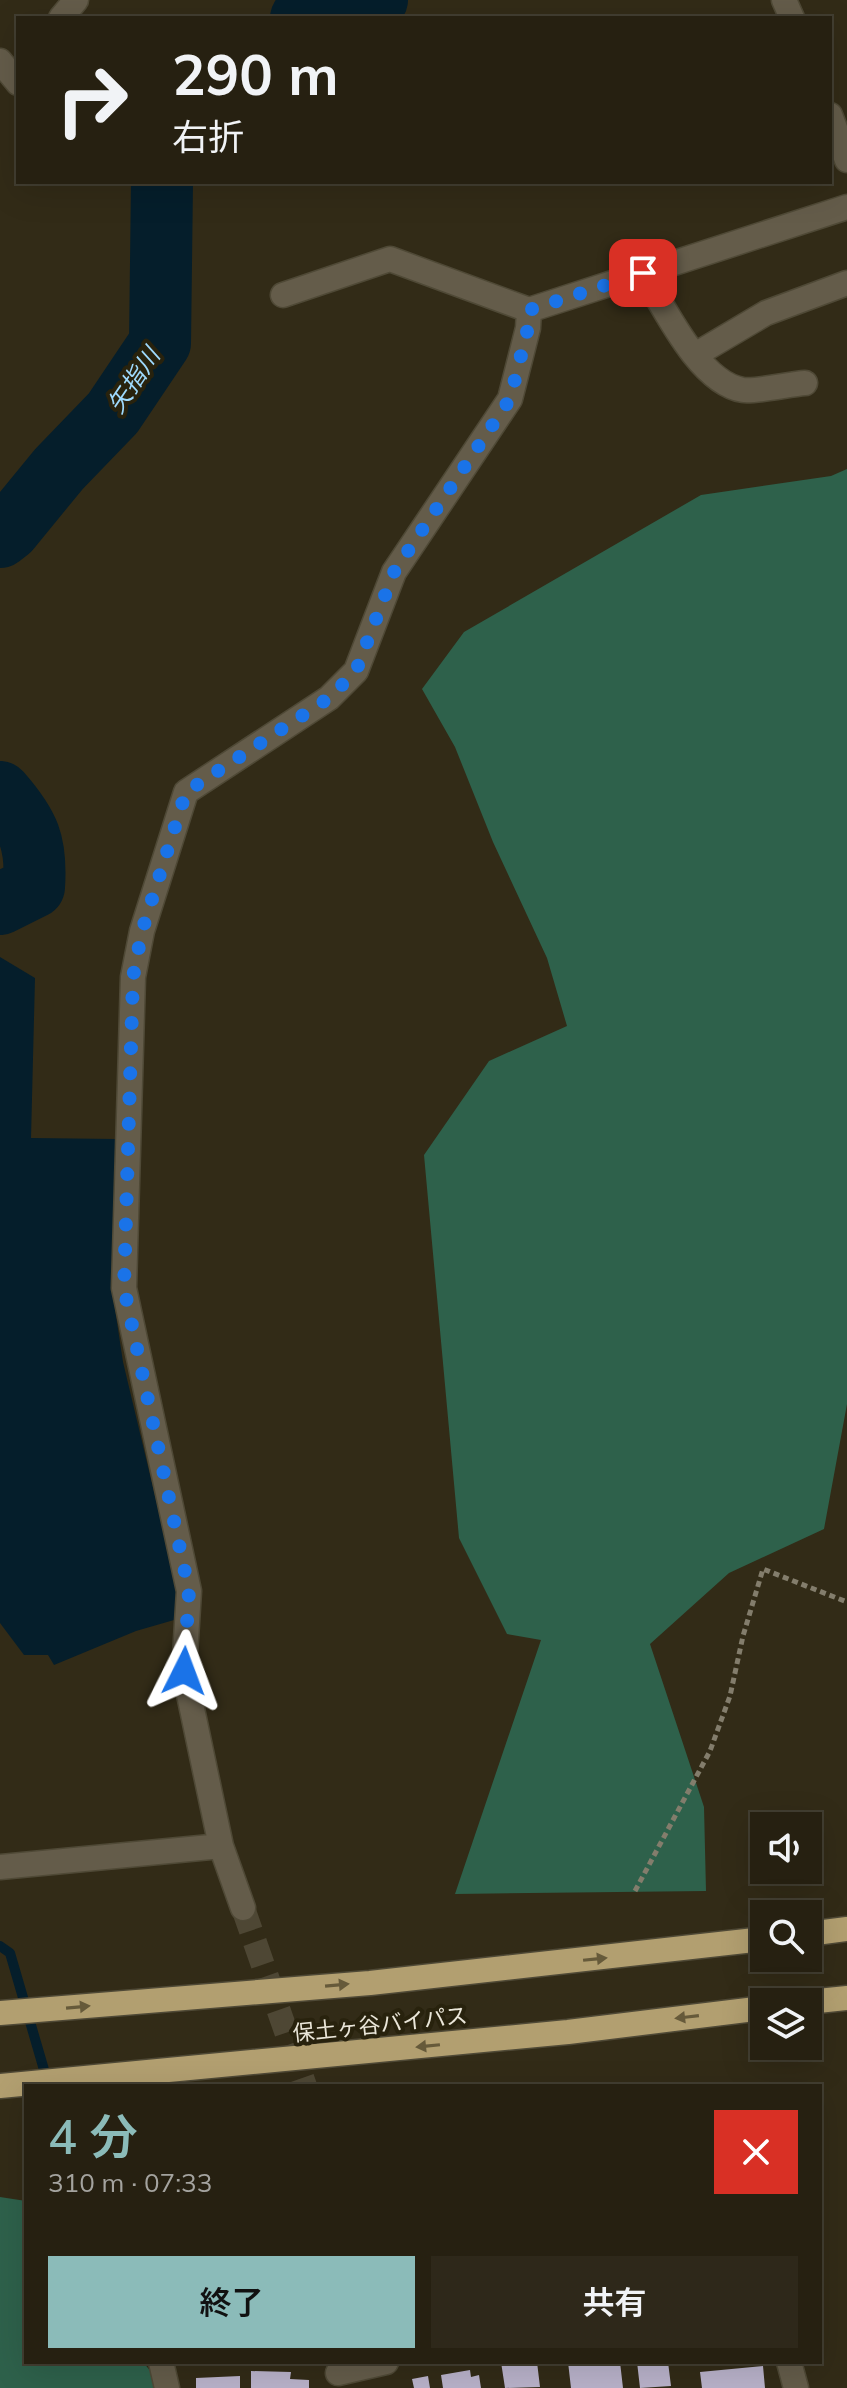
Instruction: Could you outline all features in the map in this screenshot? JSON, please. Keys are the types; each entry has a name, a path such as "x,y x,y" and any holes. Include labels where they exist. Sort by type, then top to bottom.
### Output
{"highway":[{"path":"822,1932 847,1929"},
{"name":"保土ヶ谷バイパス","path":"0,2013 370,1983 750,1941"},
{"path":"822,2001 847,1998"},
{"name":"保土ヶ谷バイパス","path":"33,2084 568,2032 750,2010"},
{"name":"保土ヶ谷バイパス","path":"0,2088 24,2085"}],"street":[{"path":"63,16 76,0"},
{"path":"832,120 847,160"},
{"path":"283,295 390,259 529,310 847,207"},
{"path":"643,273 695,355 716,378 743,390 805,383"},
{"path":"695,355 766,313 847,283"},
{"path":"243,1908 221,1846 184,1671 189,1591 124,1288 133,977 142,931 186,792 329,698 356,671 394,572 510,399 528,328 529,310"},
{"path":"0,1867 221,1846"},
{"path":"161,2364 167,2388"},
{"path":"338,2374 378,2364"},
{"path":"790,2364 796,2388"}],"path":[{"path":"635,1891 710,1751 730,1696 743,1636 763,1569 847,1602"}],"green space":[{"path":"847,469 847,1404 824,1529 729,1573 650,1644 704,1807 706,1891 455,1894 541,1640 507,1634 459,1538 424,1155 489,1061 567,1026 547,958 493,842 455,747 422,689 464,632 701,495 831,476"},
{"path":"0,2197 24,2201 24,2364 145,2364 152,2373 154,2388 0,2388"}],"water":[{"path":"0,957 35,978 31,1138 116,1139 113,1296 123,1362 177,1588 174,1620 136,1631 54,1665 48,1655 24,1655 0,1623"}],"building":[{"path":"501,2364 537,2364 540,2387 505,2388"},
{"path":"568,2364 620,2364 623,2388 571,2388"},
{"path":"637,2364 668,2364 671,2386 640,2388"},
{"path":"763,2366 765,2388 702,2388 700,2372"},
{"path":"470,2370 471,2377 479,2375 481,2388 443,2388 441,2375"},
{"path":"251,2371 291,2372 290,2379 309,2380 309,2388 251,2388"},
{"path":"240,2376 240,2388 196,2388 196,2378"},
{"path":"428,2376 430,2388 414,2388 412,2379"}],"waterway":[{"name":"矢指川","path":"309,16 377,0"},
{"name":"矢指川","path":"0,537 113,413 160,343 162,184"},
{"name":"矢指川","path":"0,792 29,835 35,872 34,887 0,904"},
{"path":"0,1946 10,1953 47,2080"}],"tunnel":[{"path":"243,1908 304,2084"}],"route":[{"path":"184,1671 189,1591 124,1288 133,977 142,931 186,792 329,698 356,671 394,572 510,399 528,328 529,310 643,273"}]}
